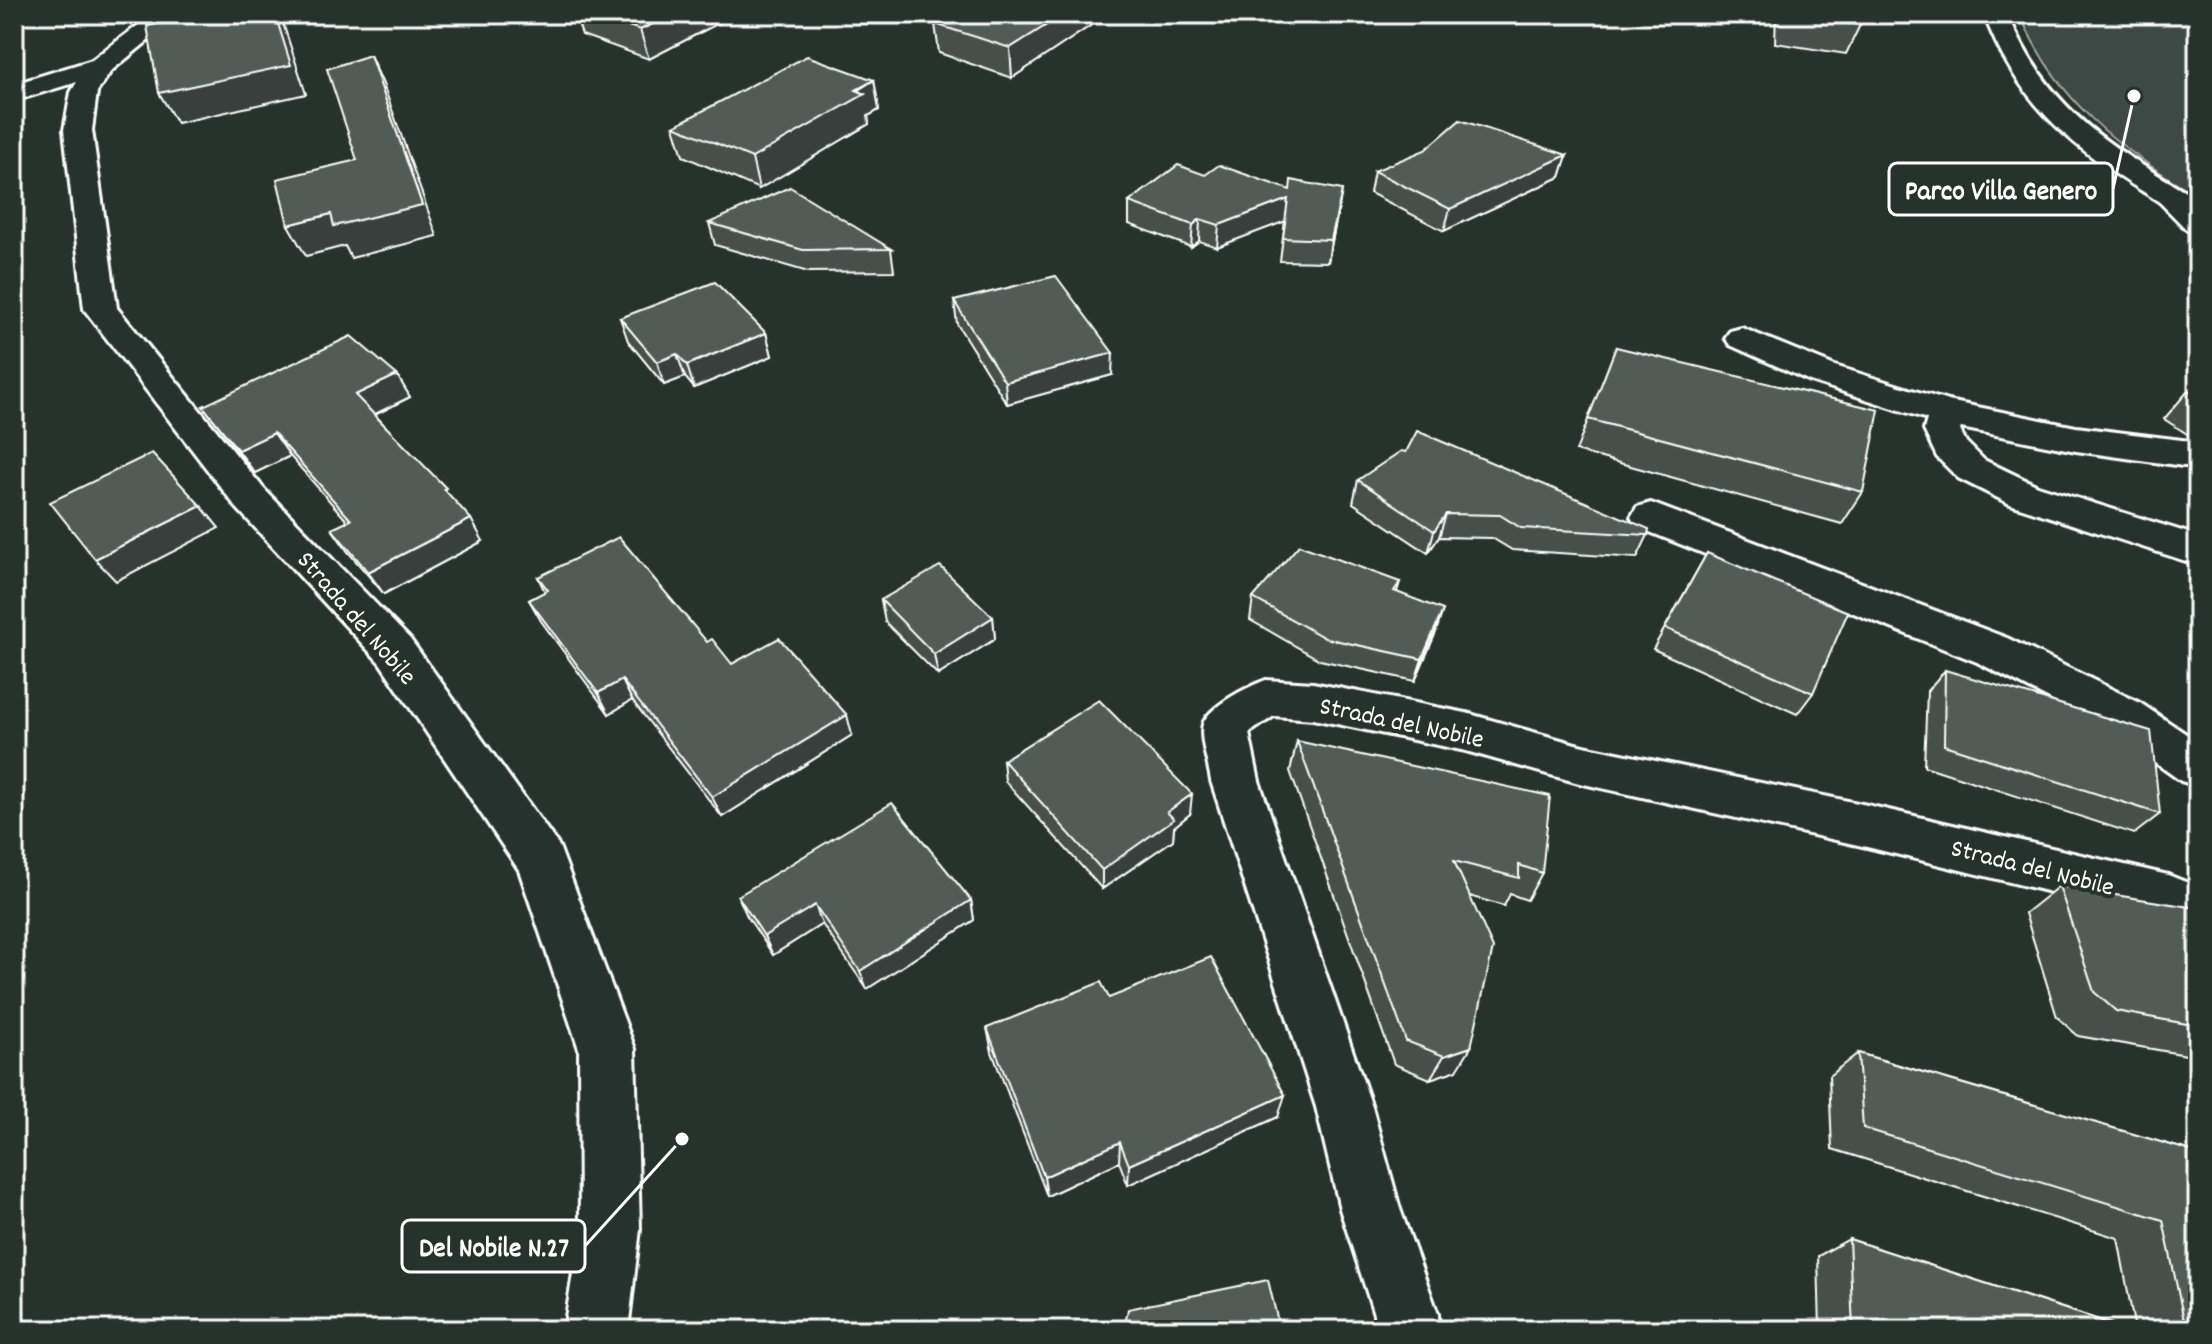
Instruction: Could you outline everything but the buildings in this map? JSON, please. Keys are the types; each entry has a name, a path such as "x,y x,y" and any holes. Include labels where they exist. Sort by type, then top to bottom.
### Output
{"street":[{"name":"Strada del Nobile","path":"169,14 101,66 84,92 37,111 101,309 250,498 395,651 541,861 607,1049 610,1229 596,1330"},
{"path":"1996,14 2014,58 2049,107 2074,130 2198,211"},
{"path":"37,111 101,66"},
{"path":"2165,192 2198,223"},
{"path":"1742,338 1793,364 1879,395 1974,421 2198,454"},
{"path":"1947,413 1942,430 1950,448 1971,469 2024,495 2198,551"},
{"path":"1651,517 1992,650 2124,716 2198,767"},
{"name":"Strada del Nobile","path":"1407,1330 1406,1314 1370,1209 1344,1107 1235,781 1225,726 1266,698 1313,701 1466,732 1579,764 1867,826 2168,898 2198,910"}],"shaded area":[{"path":"2020,14 2198,14 2198,197 2142,160 2093,120 2052,73"}],"place":[{"name":"Parco Villa Genero","path":"2134,96"},
{"name":"Del Nobile N.27","path":"682,1139"}]}
